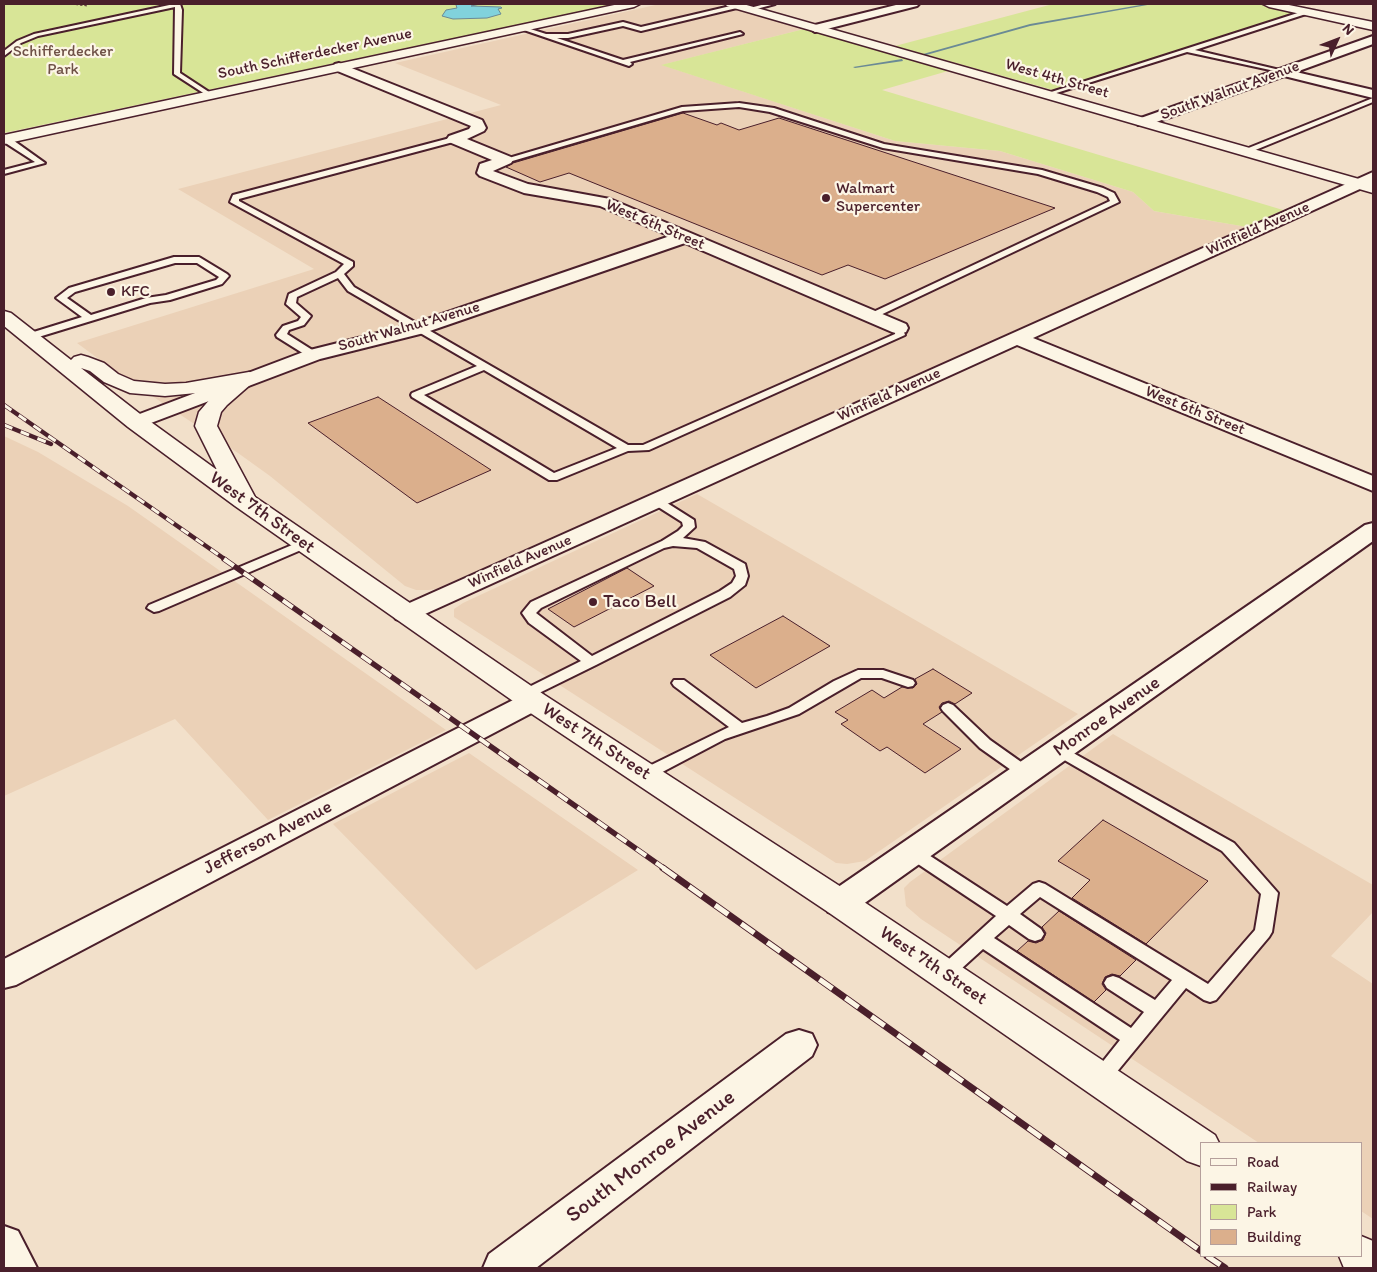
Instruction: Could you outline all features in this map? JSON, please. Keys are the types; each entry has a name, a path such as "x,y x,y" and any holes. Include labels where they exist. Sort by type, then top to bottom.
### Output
{"main road":[{"name":"South Schifferdecker Avenue","path":"5,140 634,4"},
{"path":"1268,4 1373,26"},
{"name":"West 4th Street","path":"739,6 1246,151 1368,183"},
{"name":"West 7th Street","path":"4,317 136,422 304,544 528,698 840,903 1200,1147"},
{"path":"52,356 80,361 97,367 112,378 130,387 165,390 186,389 248,378"},
{"path":"244,502 206,426 210,412 219,400 248,378"},
{"path":"1361,1257 1373,1265"}],"street":[{"path":"815,28 913,4"},
{"name":"South Walnut Avenue","path":"1143,122 1373,40"},
{"path":"339,67 477,123 479,128 474,132 454,139"},
{"path":"1282,72 1373,94"},
{"path":"454,139 506,160"},
{"name":"West 6th Street","path":"506,160 485,167 485,172 524,188 604,202 899,328"},
{"name":"Winfield Avenue","path":"405,614 1017,338 1368,183"},
{"name":"South Walnut Avenue","path":"136,422 248,378 313,355 417,329 685,237"},
{"name":"West 6th Street","path":"1017,338 1373,484"},
{"name":"Monroe Avenue","path":"840,903 1373,530"},
{"name":"Jefferson Avenue","path":"4,975 528,698"},
{"name":"South Monroe Avenue","path":"504,1268 799,1045"},
{"path":"4,1245 16,1268"}],"lane":[{"path":"4,54 19,42 36,35 177,4 179,10 177,74 210,95"},
{"path":"546,36 568,36 622,24 641,29 739,6 772,4"},
{"path":"1048,94 1307,12"},
{"path":"521,28 626,63 740,34"},
{"path":"1186,50 1282,72"},
{"path":"1246,151 1373,100"},
{"path":"506,160 682,109 708,106 739,106 771,110 883,146 1039,172 1100,190 1111,195 1115,202 872,316"},
{"path":"313,355 281,335 286,328 301,323 306,316 291,304 292,296 339,274 350,264 234,202 236,197 454,139"},
{"path":"4,172 41,163 5,140"},
{"path":"28,336 90,318 149,300 167,298 211,285 219,282 224,276 199,260 174,260 72,290 61,298 90,318"},
{"path":"339,274 351,289 417,329 626,448"},
{"path":"483,366 416,395 553,478 626,448 645,448 900,335 899,328"},
{"path":"591,662 534,620 529,613 536,605 552,596 682,534 689,527 688,520 656,500"},
{"path":"528,698 591,662 738,586 742,576 740,567 714,551 702,545 686,542 660,545"},
{"path":"154,608 304,544"},
{"path":"646,774 700,745 740,728 772,720 794,711 858,674 883,674 908,683"},
{"path":"679,682 740,728"},
{"path":"948,708 985,744 1026,773"},
{"path":"944,974 1039,888 1210,995 1262,932 1270,893 1228,847 1059,750"},
{"path":"912,852 1035,934"},
{"path":"982,939 1133,1039"},
{"path":"1099,1079 1184,978"},
{"path":"1113,983 1157,1011"}],"shaded area":[{"path":"660,4 716,4 804,29 662,65 895,141 1000,151 1133,192 1154,211 1247,227 436,589 428,590 416,590 405,586 270,476 119,374 77,343 314,269 178,189 501,105 395,63"},
{"path":"4,436 38,452 128,506 446,730 268,820 175,719 4,796"},
{"path":"697,494 1078,714 865,861 847,864 836,863 454,617 454,609 463,603"},
{"path":"1113,734 1373,885 1373,912 1331,956 1373,984 1373,1219 1362,1212 1362,1142 1257,1142 921,919 906,906 904,888"},
{"path":"469,753 638,870 476,970 333,824"}],"green space":[{"name":"Schifferdecker Park","path":"4,4 615,4 4,133"},
{"path":"1053,4 1259,4 1299,12 1053,90 895,46"},
{"path":"804,29 948,71 882,90 1283,210 1247,227 1154,211 1133,192 1000,151 895,141 661,65"}],"water":[{"path":"480,4 471,6 502,8 498,9 501,14 487,18 453,19 442,16 446,10 457,8 456,5"}],"building":[{"name":"Walmart Supercenter","path":"683,113 717,125 721,123 739,130 779,118 1055,208 885,279 848,265 822,275 569,173 540,182 506,167 513,163"},
{"path":"378,397 491,470 417,503 308,423"},
{"name":"Taco Bell","path":"627,568 654,586 574,627 548,609"},
{"path":"783,616 830,646 756,688 710,655"},
{"path":"933,669 972,693 955,704 949,701 942,703 939,707 942,712 923,724 961,749 925,773 887,747 880,751 841,724 848,720 835,712 872,690 884,698 902,687 913,688 917,684 915,679"},
{"path":"1103,820 1208,881 1146,944 1072,898 1090,880 1058,861"},
{"path":"1059,911 1136,960 1120,976 1112,974 1105,977 1102,984 1106,990 1094,1002 1017,951 1028,941 1036,943 1043,940 1046,933 1042,927"}],"waterway":[{"path":"918,56 1030,25 1151,4"},
{"path":"855,67 902,60"}],"railway":[{"path":"4,405 226,560"},
{"path":"4,425 51,444"},
{"path":"224,559 665,869"},
{"path":"663,868 1200,1250"},
{"path":"1208,1257 1225,1268"}],"place":[{"name":"Walmart Supercenter","path":"826,198"},
{"name":"KFC","path":"111,292"},
{"name":"Taco Bell","path":"593,602"}]}
